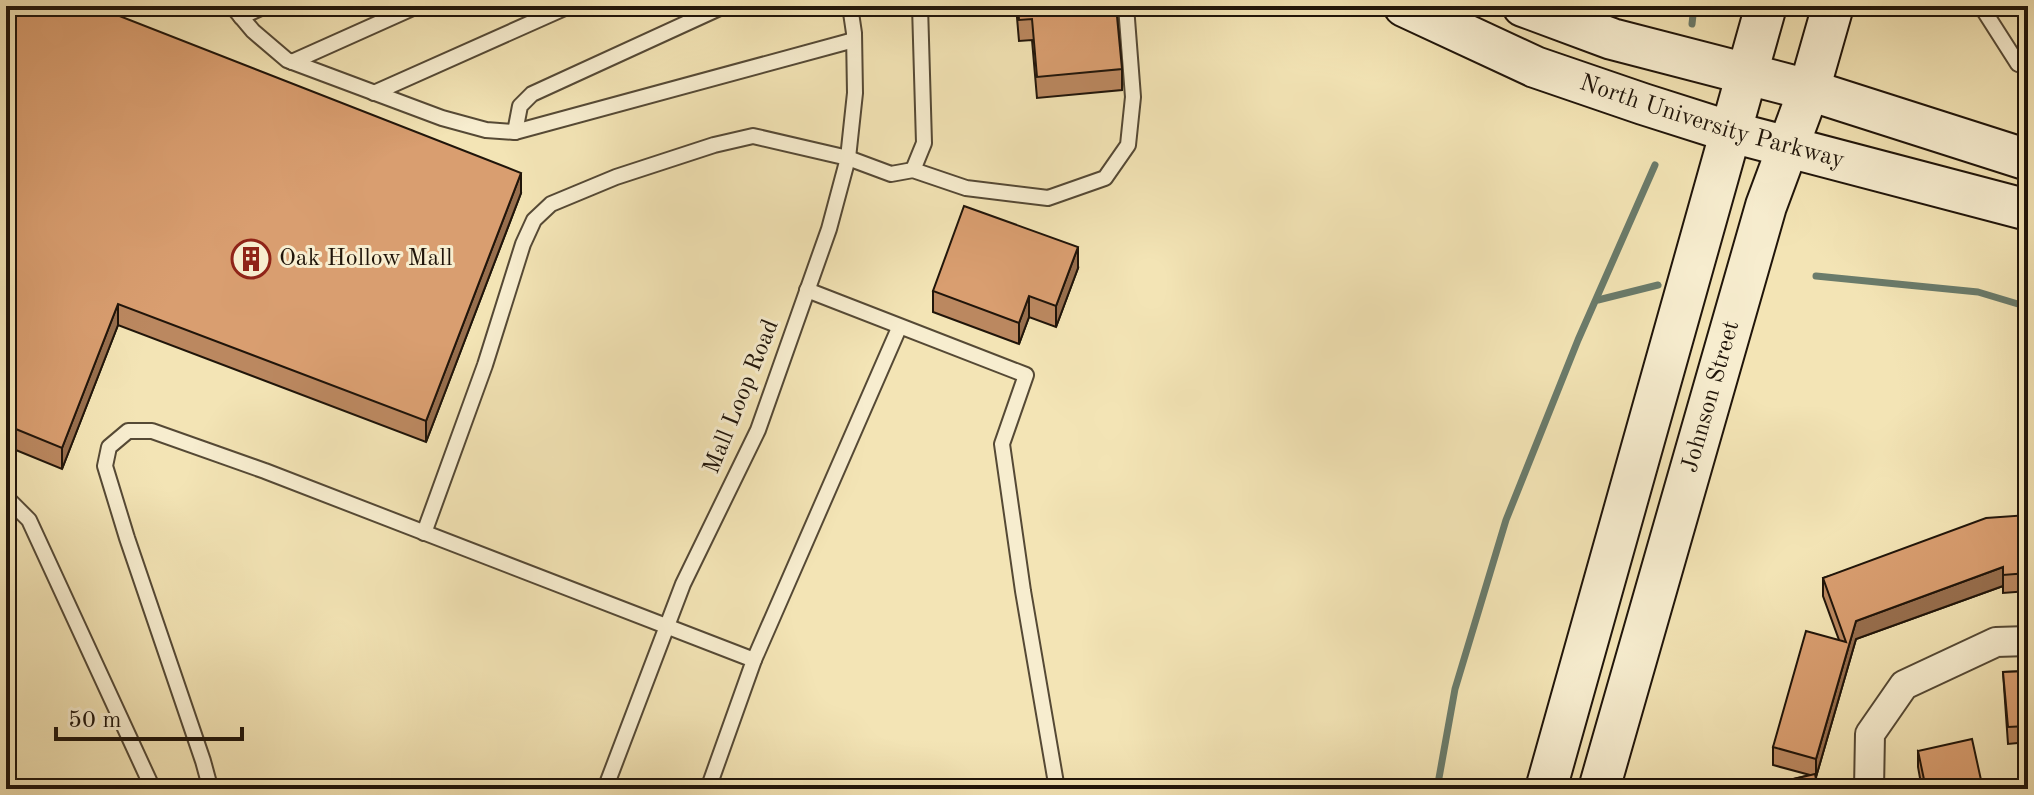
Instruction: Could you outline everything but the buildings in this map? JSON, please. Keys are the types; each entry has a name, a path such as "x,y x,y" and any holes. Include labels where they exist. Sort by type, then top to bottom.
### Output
{"main road":[{"name":"North University Parkway","path":"1404,6 1535,67 1731,132 2028,210"},
{"path":"1523,6 1612,39 1809,90 2028,160"},
{"path":"1546,789 1766,6"},
{"name":"Johnson Street","path":"1599,789 1766,206 1809,90 1833,6"}],"street":[{"path":"1869,789 1870,734 1904,685 1996,642 2028,641"}],"lane":[{"path":"236,11 265,6"},
{"path":"292,62 417,6"},
{"path":"374,93 569,6"},
{"path":"515,132 520,106 532,94 724,6"},
{"name":"Mall Loop Road","path":"605,789 683,584 758,430 829,229 848,158 855,93 850,6"},
{"path":"913,170 924,143 920,6"},
{"path":"424,533 485,365 523,244 534,220 551,204 616,177 714,145 753,136 848,158 891,174 913,170 966,188 1048,198 1105,178 1128,145 1133,97 1126,6"},
{"path":"1981,6 2018,64 2028,67"},
{"path":"236,11 274,52 292,62 442,118 486,130 515,132 854,40"},
{"path":"807,290 1026,375 1002,444 1023,591 1057,789"},
{"path":"708,789 754,660 899,328"},
{"path":"205,789 209,783 203,761 105,466 109,447 128,431 152,431 265,471 754,660"},
{"path":"6,497 29,520 153,789"}],"waterway":[{"path":"1692,24 1694,6"},
{"path":"1437,789 1455,689 1506,520 1578,340 1655,165"},
{"path":"1816,276 1978,292 2028,307"},
{"path":"1598,300 1658,285"}],"place":[{"name":"Oak Hollow Mall","path":"251,259"}]}
